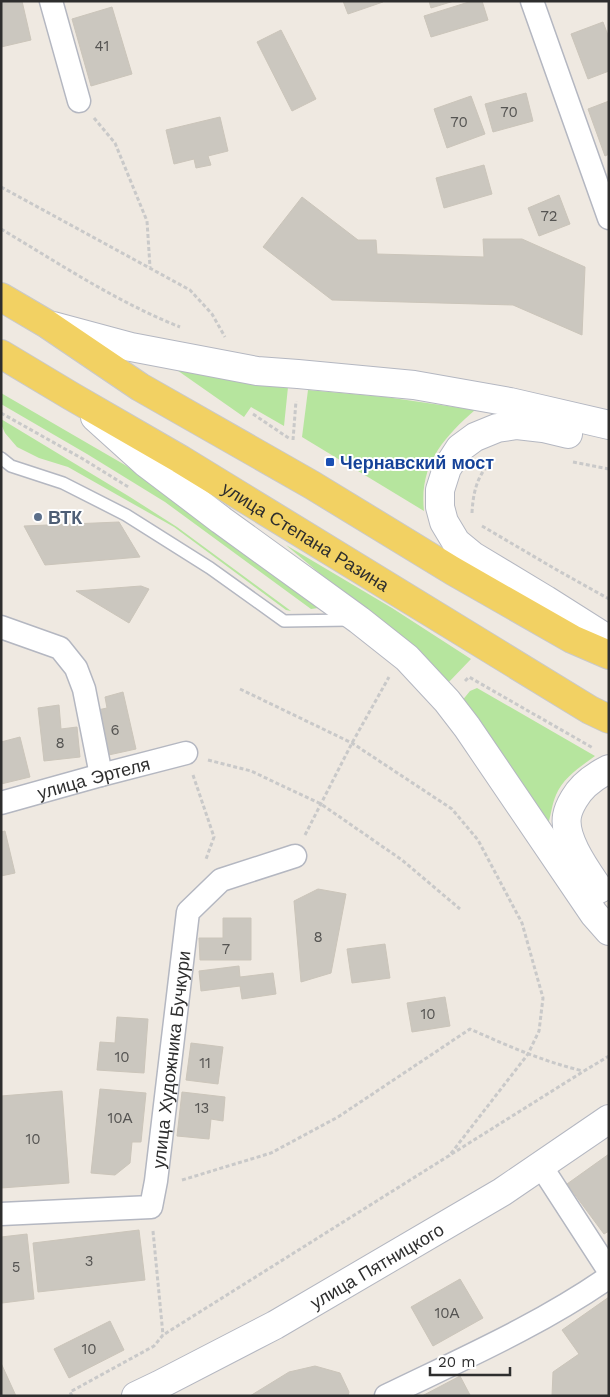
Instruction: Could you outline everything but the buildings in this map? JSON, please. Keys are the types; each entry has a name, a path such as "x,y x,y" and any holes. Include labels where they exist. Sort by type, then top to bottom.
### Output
{"main road":[{"path":"1,297 47,324 140,387 312,485 453,571 564,634 609,656"},
{"path":"47,324 131,346 257,371 414,385 510,402 609,425"},
{"name":"улица Степана Разина","path":"1,354 180,459 582,705 609,719"},
{"path":"71,396 146,463 221,520 360,620 407,658 447,700 594,914 609,931"},
{"path":"609,443 543,428 517,425 497,428 475,437 460,448 447,468 440,490 440,507 444,522 456,542 609,640"},
{"path":"604,760 578,792 566,818 568,834 581,862 609,902"},
{"name":"улица Пятницкого","path":"151,1392 276,1325 502,1192 609,1119"}],"street":[{"path":"51,1 80,101"},
{"path":"532,1 609,218"},
{"path":"1,627 60,648 76,668 84,689 101,775"},
{"name":"улица Эртеля","path":"1,802 186,753"},
{"name":"улица Художника Бучкури","path":"151,1207 156,1181 188,912 221,880 295,856"},
{"path":"541,1166 609,1272"},
{"path":"1,1214 151,1207"},
{"path":"386,1396 539,1321 609,1277"}],"lane":[{"path":"1,458 11,466 64,483 126,515 210,568 284,621 360,620"}],"path":[{"path":"80,101 116,143 147,221 150,268"},
{"path":"1,187 190,290 212,314 225,338"},
{"path":"1,229 122,301 185,329"},
{"path":"293,440 296,397"},
{"path":"1,413 84,459 134,490"},
{"path":"471,517 474,494 480,474 497,457"},
{"path":"564,460 609,470"},
{"path":"479,525 609,599"},
{"path":"469,677 604,760"},
{"path":"295,856 352,743 386,682"},
{"path":"240,689 352,743 452,809 478,840 522,923 543,998 539,1032 528,1054 449,1156"},
{"path":"186,753 251,771 321,804 402,860 460,908"},
{"path":"186,753 214,836 204,865"},
{"path":"156,1181 180,1181 271,1153 338,1117 470,1029 528,1054 584,1071"},
{"path":"72,1396 70,1392 154,1346 163,1335 609,1056"},
{"path":"151,1207 163,1335"}],"green space":[{"path":"174,368 239,382 288,387 284,426 251,407 244,417"},
{"path":"308,390 386,397 475,410 443,442 436,454 425,480 423,495 424,511 302,437"},
{"path":"1,393 125,465 203,518 326,607 311,609 165,502 1,404"},
{"path":"1,419 177,527 291,611 286,610 174,527 68,467 39,458 17,447 5,433"},
{"path":"286,545 392,608 471,659 447,684 395,637"},
{"path":"477,688 595,756 572,773 563,783 553,802 548,825 461,702 470,691"}],"place":[{"name":"Чернавский мост","path":"330,462"},
{"name":"ВТК","path":"38,517"}]}
